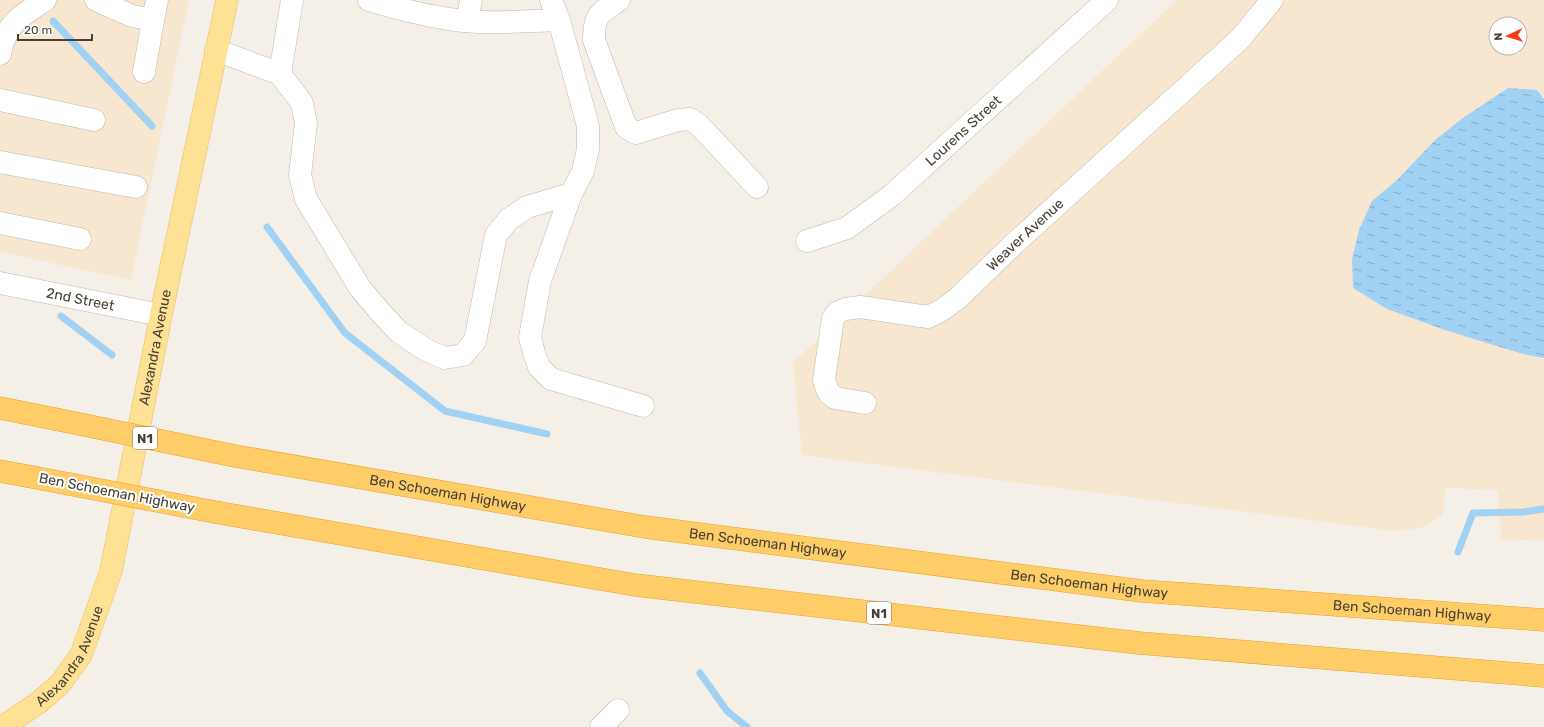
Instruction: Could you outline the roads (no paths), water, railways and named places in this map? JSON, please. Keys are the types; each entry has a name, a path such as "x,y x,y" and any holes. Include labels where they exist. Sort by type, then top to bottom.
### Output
{"highway":[{"name":"Ben Schoeman Highway","path":"0,408 235,456 645,527 1142,591 1544,620"},
{"name":"Ben Schoeman Highway","path":"0,471 220,512 635,585 1139,643 1544,676"}],"main road":[{"name":"Alexandra Avenue","path":"0,727 38,703 60,684 81,655 111,571 161,316 227,0"}],"street":[{"path":"0,54 6,34 16,20 45,0"},
{"path":"96,0 132,16 155,10 144,72"},
{"path":"280,74 292,0"},
{"path":"369,0 394,4 449,19 467,21 555,10 588,126 588,149 582,172 571,194 540,281 530,337 539,367 551,379 643,406"},
{"path":"467,21 471,0"},
{"path":"619,0 598,15 594,25 594,40 626,127 636,133 678,120 690,119 699,125 757,187"},
{"name":"Lourens Street","path":"807,241 847,228 892,195 1107,0"},
{"name":"Weaver Avenue","path":"865,404 835,398 829,393 824,380 833,318 838,312 846,309 860,308 928,317 942,310 958,298 1016,242 1240,39 1272,0"},
{"path":"216,50 280,74 302,103 306,123 300,175 306,199 360,288 381,313 399,332 426,350 445,358 462,355 475,341 496,236 509,219 527,207 571,194"},
{"path":"0,100 94,120"},
{"path":"0,162 136,187"},
{"path":"0,223 80,239"},
{"name":"2nd Street","path":"0,283 161,316"},
{"path":"601,727 618,710"}],"water":[{"path":"1508,88 1537,90 1544,99 1544,358 1523,354 1445,330 1387,309 1353,288 1352,259 1359,230 1372,201 1397,180 1435,140 1463,118"}],"waterway":[{"path":"53,21 152,126"},
{"path":"267,227 345,333 445,411 547,434"},
{"path":"61,316 112,355"},
{"path":"1458,552 1473,513 1523,512 1544,509"},
{"path":"700,673 727,711 747,727"}]}
